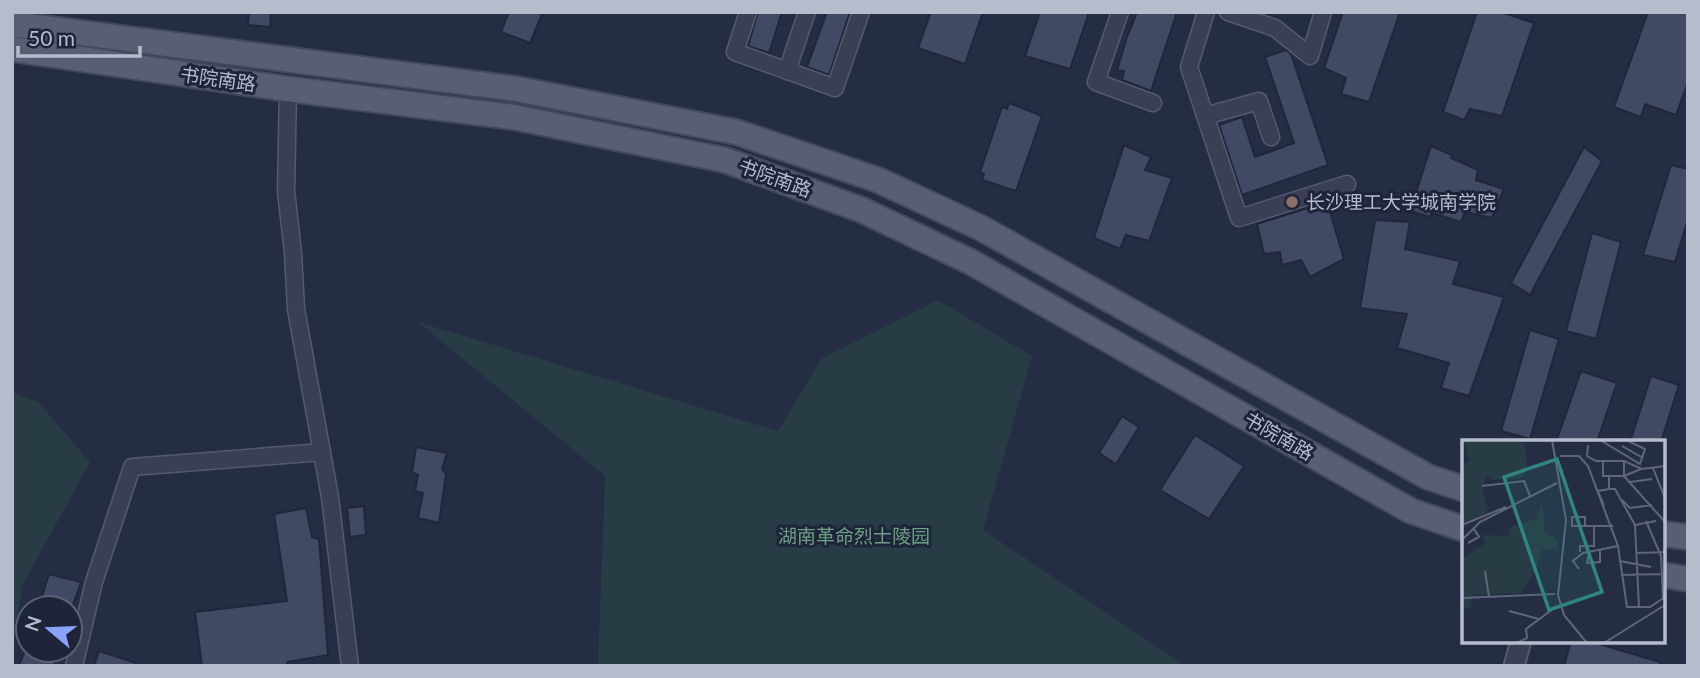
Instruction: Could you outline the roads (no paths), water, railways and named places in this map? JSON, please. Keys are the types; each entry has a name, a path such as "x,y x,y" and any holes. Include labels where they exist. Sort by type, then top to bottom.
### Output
{"main road":[{"name":"书院南路","path":"12,24 517,89 736,132 878,180 981,228 1428,477 1462,488"},
{"name":"书院南路","path":"12,49 288,89 513,117 725,160 862,210 971,262 1411,512 1462,528"},
{"path":"1665,534 1688,537"},
{"path":"1665,575 1688,579"}],"street":[{"path":"748,12 735,52 835,88 861,12"},
{"path":"787,71 807,12"},
{"path":"1120,12 1096,82 1153,103"},
{"path":"1206,12 1189,67 1239,218 1347,184"},
{"path":"1228,12 1275,28 1310,57 1323,12"},
{"path":"288,89 286,191 296,309 330,497 350,666"},
{"path":"1205,116 1259,101 1272,137"},
{"path":"74,666 94,582 132,467 322,452"},
{"path":"1514,666 1520,643"}],"place":[{"name":"长沙理工大学城南学院","path":"1292,202"}],"park label":[{"name":"湖南革命烈士陵园","path":"854,536"}]}
